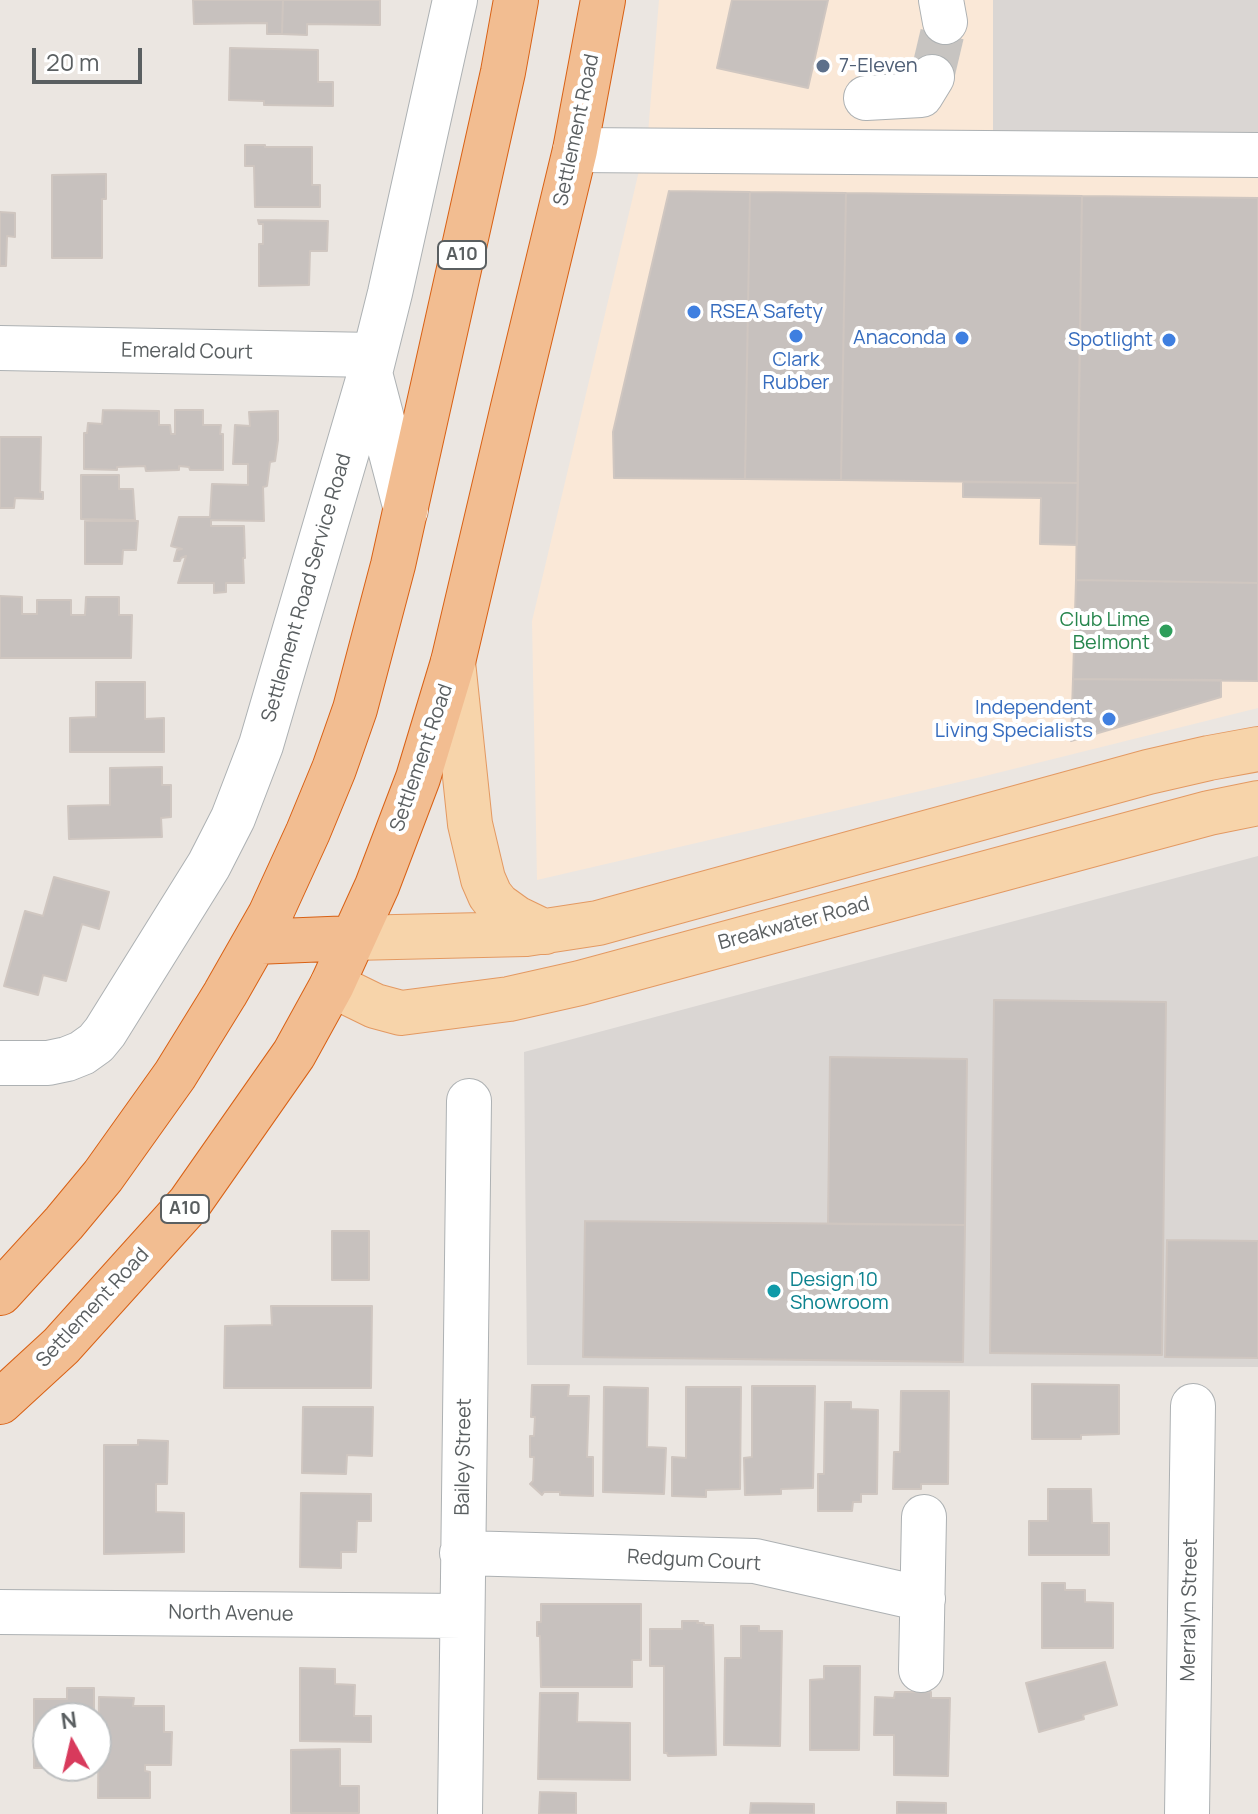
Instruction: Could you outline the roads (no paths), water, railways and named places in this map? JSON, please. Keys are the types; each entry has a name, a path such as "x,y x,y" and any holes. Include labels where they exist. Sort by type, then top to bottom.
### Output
{"highway":[{"name":"A10","path":"0,1293 103,1176 175,1075 255,942 303,845 355,709 372,649 406,510 503,72 516,0"},
{"name":"Settlement Road","path":"0,1402 61,1346 189,1204 278,1079 310,1027 377,886 418,778 453,662 575,150 603,0"},
{"path":"255,942 353,938"},
{"path":"255,942 332,985"}],"main road":[{"path":"453,662 470,824 483,879 498,905 545,932"},
{"path":"353,938 477,937 545,932 626,916 1148,772 1258,749"},
{"name":"Breakwater Road","path":"332,985 375,1006 401,1013 497,1001 580,983 1209,813 1258,803"},
{"path":"885,845 897,896"}],"street":[{"name":"Settlement Road Service Road","path":"0,1063 48,1063 82,1053 96,1043 209,865 233,818 261,745 372,364 455,0"},
{"path":"866,98 921,95 932,77"},
{"path":"575,150 1258,155"},
{"name":"Emerald Court","path":"0,348 372,364"},
{"path":"372,364 406,510"},
{"name":"Bailey Street","path":"460,1814 469,1101"},
{"name":"Merralyn Street","path":"1187,1814 1193,1406"},
{"path":"921,1670 924,1517"},
{"name":"Redgum Court","path":"462,1553 755,1561 923,1599"},
{"name":"North Avenue","path":"0,1612 462,1616"}],"tunnel":[{"path":"932,77 945,22"}],"place":[{"name":"7-Eleven","path":"823,66"},
{"name":"RSEA Safety","path":"694,312"},
{"name":"Clark Rubber","path":"796,336"},
{"name":"Anaconda","path":"962,338"},
{"name":"Spotlight","path":"1169,340"},
{"name":"Club Lime Belmont","path":"1166,631"},
{"name":"Independent Living Specialists","path":"1109,719"},
{"name":"Design 10 Showroom","path":"774,1291"}]}
